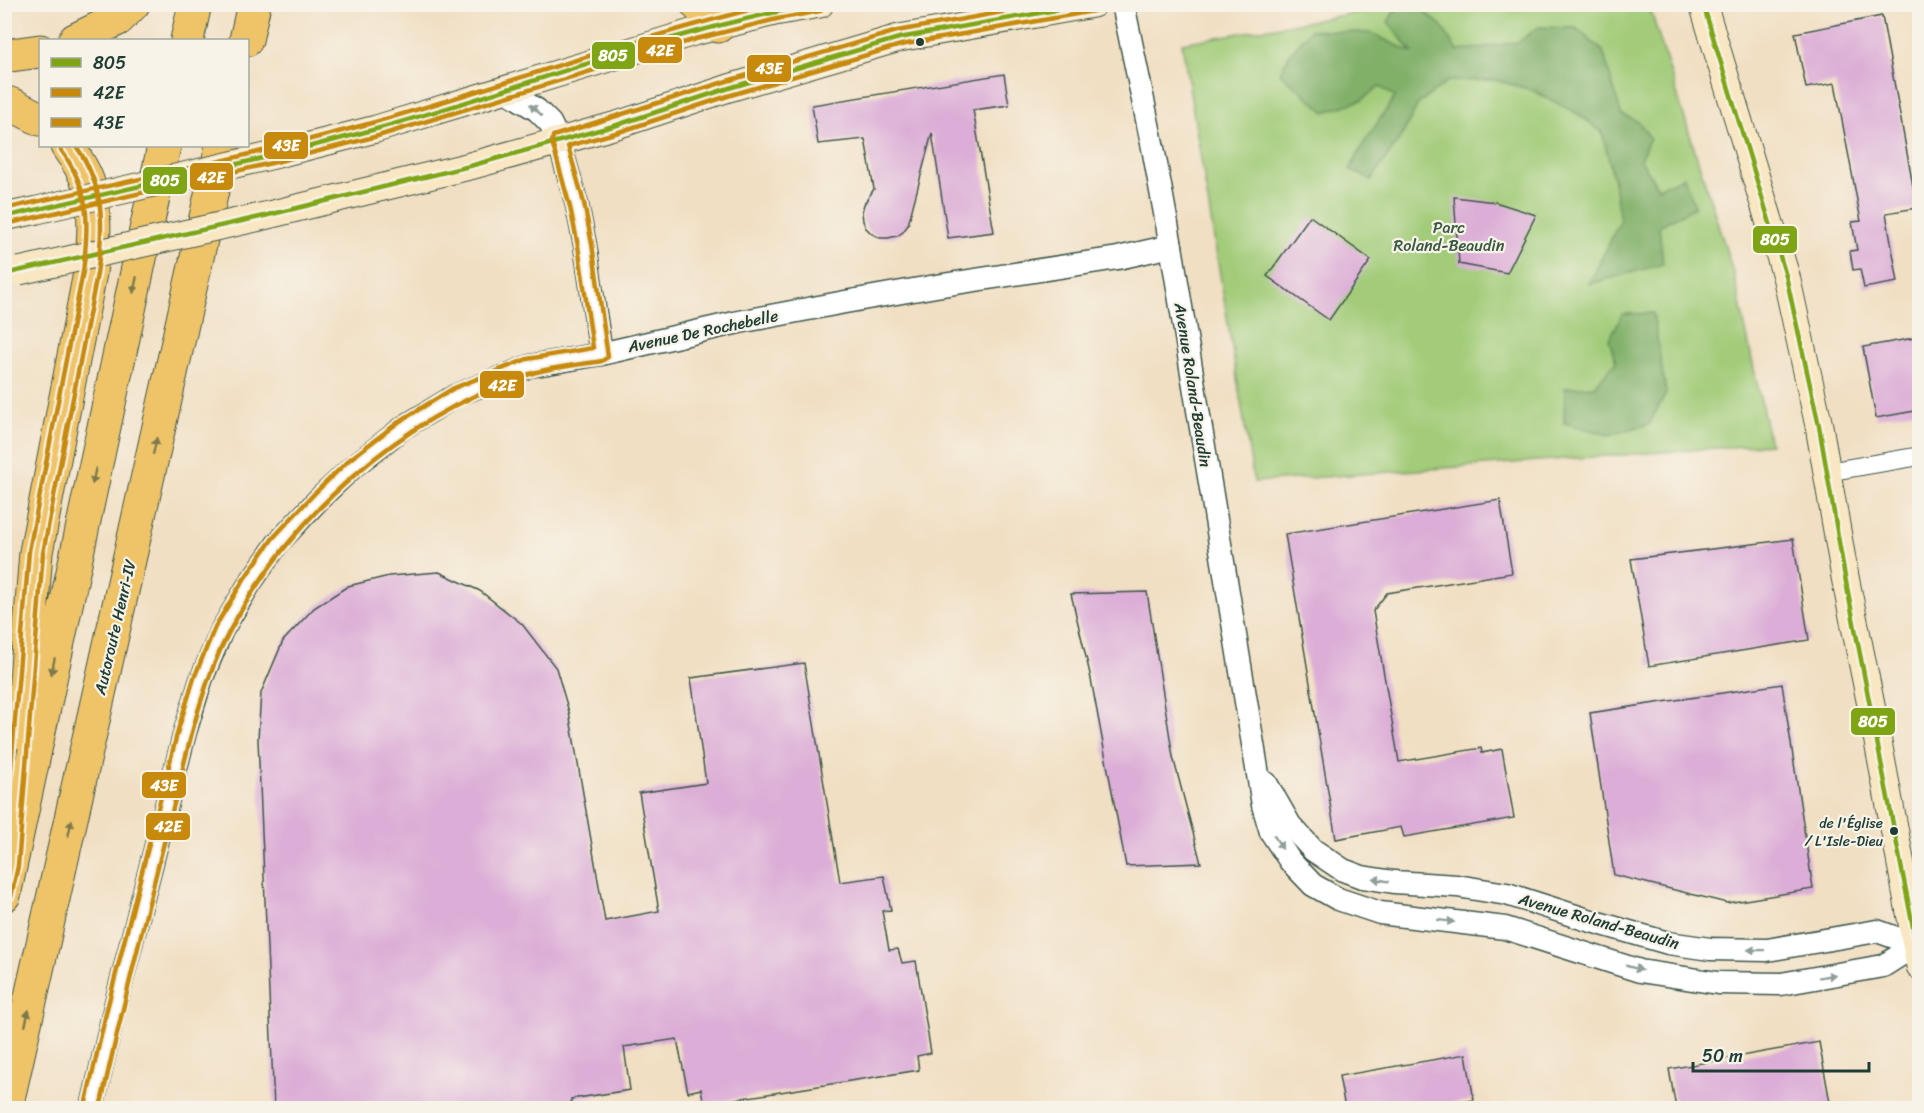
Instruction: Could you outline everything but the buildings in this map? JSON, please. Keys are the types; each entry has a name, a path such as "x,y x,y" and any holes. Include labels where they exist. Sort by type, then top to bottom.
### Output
{"highway":[{"path":"77,39 118,19 133,4"},
{"path":"187,39 195,4"},
{"path":"246,39 254,4"},
{"path":"4,56 39,51"},
{"path":"4,102 39,118"},
{"path":"8,880 36,552 94,243 94,220 88,182 68,147"},
{"path":"8,880 164,147"},
{"name":"Autoroute Henri-IV","path":"8,1104 222,147"}],"main road":[{"path":"4,217 274,155 376,129 503,89 708,15 775,12 820,4"},
{"path":"12,273 260,217 470,166 617,126 729,88 899,38 1093,4"},
{"path":"1703,4 1786,276 1827,472 1845,578 1918,952"}],"street":[{"name":"Avenue Roland-Beaudin","path":"1123,4 1171,246 1263,805 1271,832 1290,861 1313,885 1338,899 1380,914 1505,928 1640,971 1718,983 1781,984 1883,966 1918,952"},
{"path":"503,89 537,110 550,123 559,141 577,205 585,245 601,354"},
{"name":"Avenue De Rochebelle","path":"92,1108 185,732 201,680 222,630 250,583 278,543 318,499 354,466 404,427 457,395 530,366 601,354 844,302 1118,258 1171,246"},
{"path":"1827,472 1920,456"},
{"name":"Avenue Roland-Beaudin","path":"1257,766 1290,825 1312,850 1343,870 1362,877 1394,882 1457,886 1508,894 1668,943 1710,949 1767,950 1877,931 1918,952"}],"green space":[{"path":"1398,5 1416,5 1441,25 1457,51 1518,42 1539,27 1576,28 1603,51 1621,114 1639,122 1650,138 1640,159 1658,188 1684,177 1695,207 1659,226 1663,264 1589,284 1620,221 1613,177 1602,132 1578,114 1532,90 1495,80 1448,81 1418,104 1401,137 1371,180 1350,170 1364,143 1395,97 1379,86 1362,100 1325,112 1280,73 1290,54 1310,30 1371,33 1413,53 1388,22"},
{"name":"Parc Roland-Beaudin","path":"1402,5 1649,5 1734,275 1770,444 1254,482 1182,43"},
{"path":"1653,313 1666,393 1649,424 1609,435 1564,423 1565,388 1594,386 1616,362 1609,339 1623,314"}],"transit line":[{"name":"43E","path":"4,209 190,168 375,122 623,45 774,4"},
{"name":"805","path":"4,217 237,164 376,129 705,29 817,4"},
{"name":"43E","path":"85,1106 107,1009 178,730 194,678 215,627 244,579 273,538 314,494 349,460 400,421 454,388 527,359 593,348 578,246 552,142 553,136 727,81 897,31 1047,4"},
{"name":"805","path":"4,274 260,217 470,166 617,125 729,88 899,38 1090,4"},
{"name":"805","path":"1703,4 1786,276 1819,426 1845,577 1920,963"},
{"name":"42E","path":"6,224 276,162 378,136 696,39 777,19 821,11"},
{"name":"42E","path":"100,1108 142,930 201,702 218,655 255,589 285,548 318,510 355,474 395,443 438,415 483,392 530,374 602,361 608,357 592,244 584,203 568,146 901,45 1094,11"},
{"name":"42E","path":"11,897 18,866 43,553 97,274 101,240 97,192 86,161 77,147"},
{"name":"43E","path":"4,852 29,551 85,255 87,223 83,194 71,165 61,150"}],"place":[{"name":"de l'Église / L'Isle-Dieu","path":"1894,831"}]}
